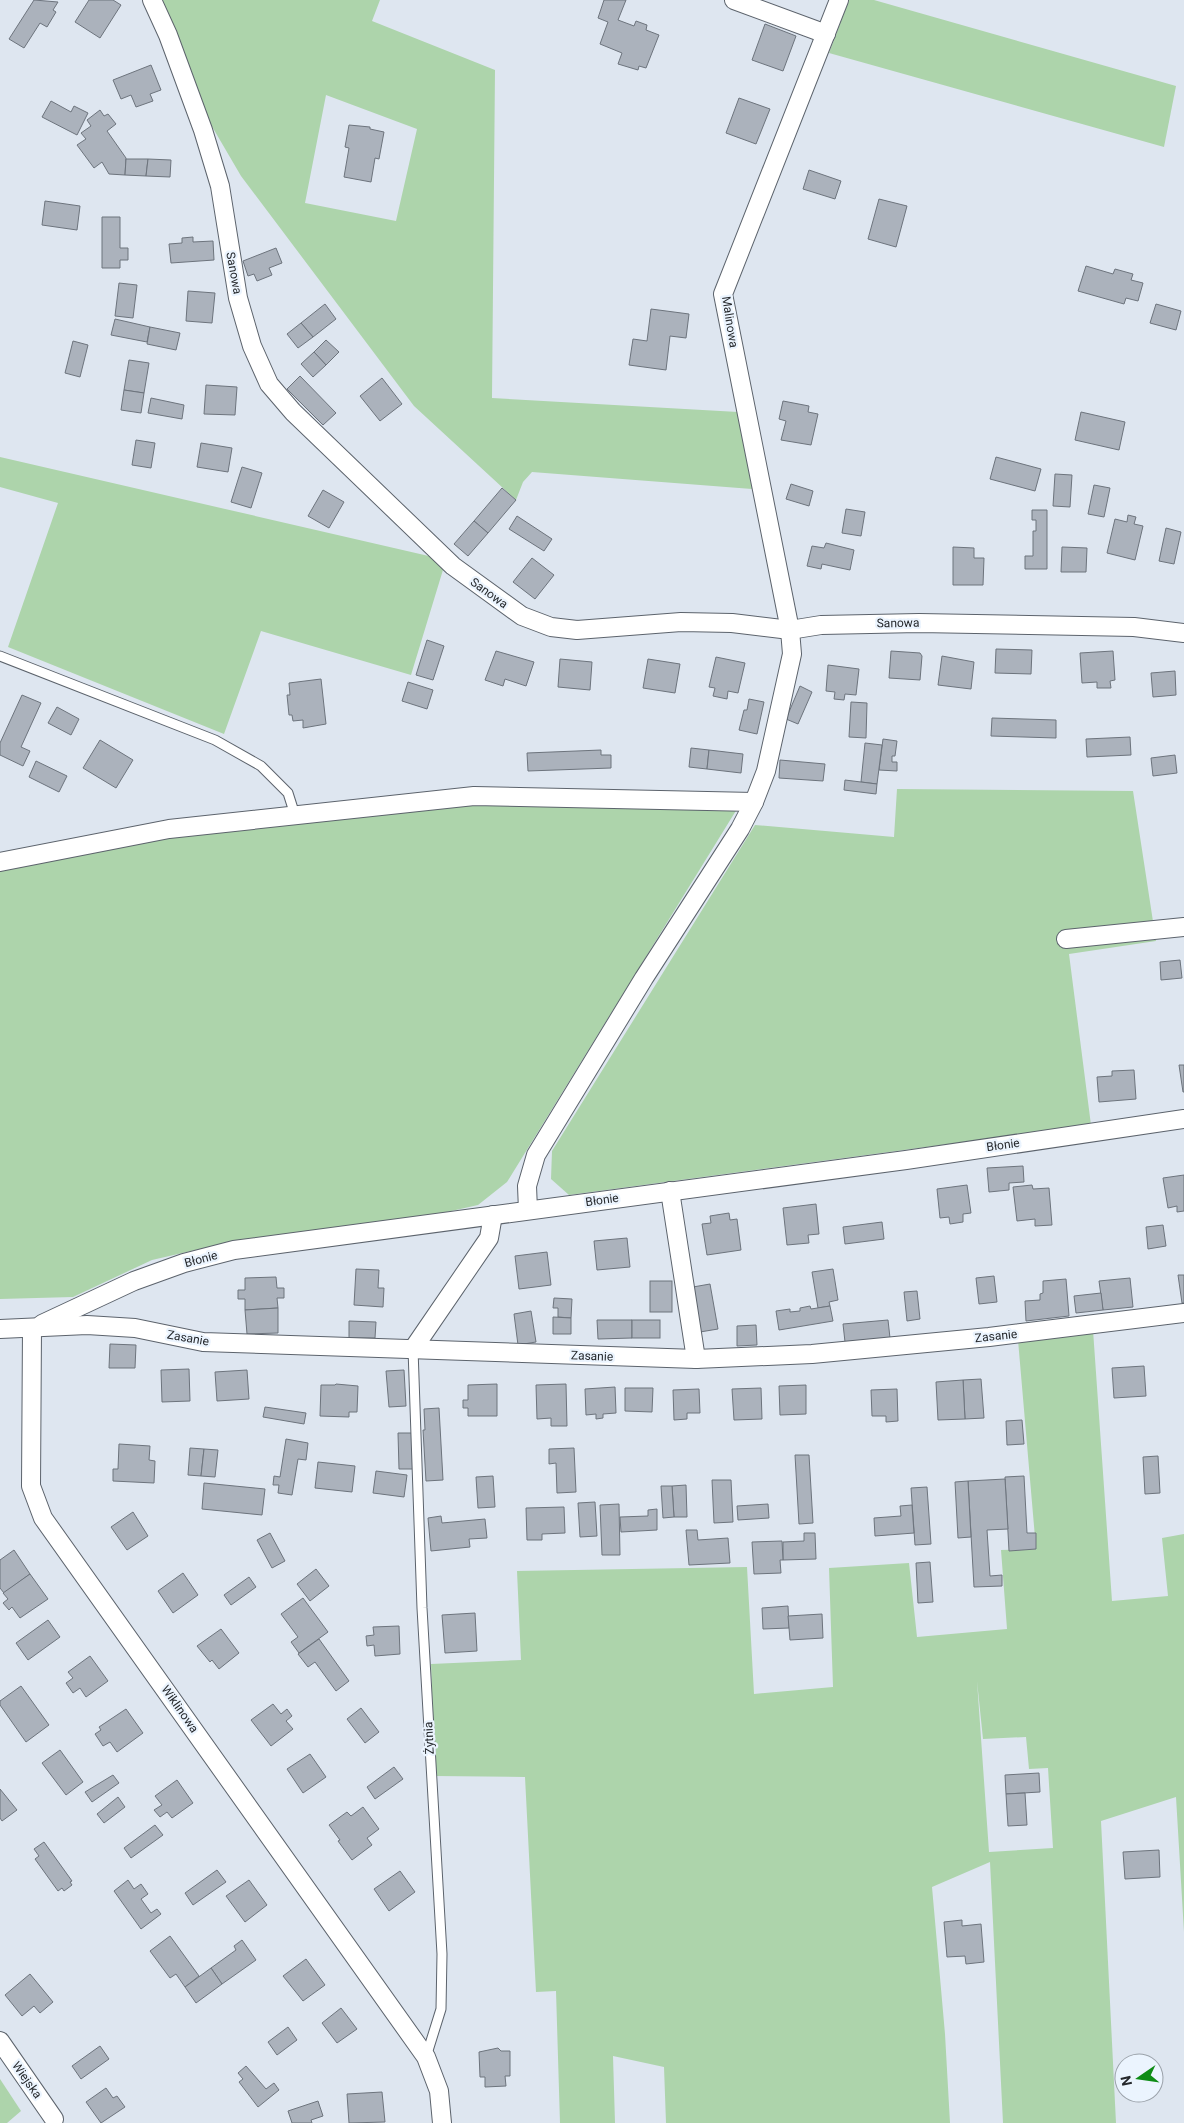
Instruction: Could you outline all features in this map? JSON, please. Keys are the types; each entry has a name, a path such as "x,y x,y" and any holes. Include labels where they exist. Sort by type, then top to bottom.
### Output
{"street":[{"name":"Sanowa","path":"152,0 168,35 203,130 220,186 238,298 252,346 269,384 293,412 453,566 522,616 552,627 577,630 681,622 732,624 790,630 822,625 919,623 1134,627 1184,633"},
{"path":"734,0 826,34"},
{"name":"Malinowa","path":"528,1210 527,1186 536,1155 644,978 740,829 754,802 766,772 792,654 790,630 723,294 839,0"},
{"path":"0,862 168,829 474,796 754,802"},
{"path":"1066,939 1184,927"},
{"name":"Błonie","path":"32,1328 134,1281 184,1262 234,1250 906,1160 1184,1119"},
{"path":"670,1191 696,1359"},
{"path":"413,1349 490,1238 493,1215"},
{"name":"Zasanie","path":"0,1329 87,1325 135,1328 203,1342 696,1359 822,1354 989,1337 1184,1313"},
{"name":"Wiklinowa","path":"32,1328 32,1486 43,1518 426,2057"},
{"name":"Wiejska","path":"0,2041 55,2121"},
{"path":"426,2057 439,2091 442,2123"}],"lane":[{"path":"0,656 215,740 261,766 288,793 295,815"},
{"name":"Żytnia","path":"413,1349 422,1608 442,1954 441,2009 426,2057"}],"green space":[{"path":"160,0 380,0 372,21 495,70 492,398 738,412 752,489 532,472 523,482 516,500 414,406 241,176 210,123","holes":["326,95 417,129 396,221 305,203"]},
{"path":"849,0 874,0 1176,86 1164,147 829,53"},
{"path":"0,457 446,560 411,675 261,631 224,734 8,647 58,503 0,487"},
{"path":"897,789 1133,791 1156,941 1069,954 1091,1125 569,1195 551,1179 552,1151 755,825 894,837"},
{"path":"480,802 737,809 507,1182 478,1205 438,1214 217,1245 152,1260 73,1297 0,1299 0,870 173,834"},
{"path":"1093,1330 1112,1601 1168,1596 1162,1538 1184,1534 1184,1932 1176,1797 1101,1821 1116,2123 1003,2123 990,1862 932,1887 945,2034 950,2123 666,2123 664,2067 613,2056 615,2123 560,2123 556,1991 536,1992 525,1777 435,1776 431,1664 521,1660 517,1571 747,1567 754,1694 833,1687 829,1568 909,1563 917,1637 1007,1629 1001,1550 1036,1549 1018,1340","holes":["977,1681 983,1739 1026,1737 1029,1769 1048,1768 1053,1848 989,1852"]},
{"path":"0,2079 21,2111 7,2123 0,2123"}],"building":[{"path":"34,0 58,2 53,10 56,12 47,27 40,23 24,48 9,39"},
{"path":"89,0 113,0 121,5 100,38 75,22"},
{"path":"604,0 626,0 618,20 634,26 636,21 647,25 646,30 659,35 646,68 639,66 638,70 618,64 622,53 600,44 608,22 598,18"},
{"path":"765,24 796,36 783,71 752,60"},
{"path":"151,65 161,90 150,94 153,101 136,107 131,95 121,99 113,80"},
{"path":"739,98 770,109 756,144 726,133"},
{"path":"51,101 71,112 74,106 88,113 77,135 42,117"},
{"path":"100,110 104,116 108,114 116,124 107,131 126,158 125,175 109,174 102,162 94,168 77,145 86,139 81,133 91,126 87,120"},
{"path":"349,125 370,127 370,129 384,132 379,159 375,158 371,182 344,177 349,148 345,147"},
{"path":"126,159 148,159 146,176 125,175"},
{"path":"148,159 171,160 170,177 146,176"},
{"path":"809,170 841,181 835,199 803,189"},
{"path":"879,199 907,206 896,247 868,239"},
{"path":"45,201 80,206 77,230 42,225"},
{"path":"102,217 120,217 120,248 128,248 128,260 120,260 120,268 102,268"},
{"path":"193,237 193,242 213,241 214,260 171,263 169,244 182,243 182,238"},
{"path":"276,248 282,263 269,268 272,275 257,281 254,274 248,276 243,261"},
{"path":"1086,266 1113,274 1115,269 1133,274 1131,280 1143,283 1138,301 1126,298 1124,304 1078,291"},
{"path":"119,283 137,285 133,318 115,316"},
{"path":"188,291 215,293 212,323 186,321"},
{"path":"325,304 336,319 313,337 301,323"},
{"path":"1156,304 1181,311 1176,330 1150,323"},
{"path":"651,309 689,314 686,338 670,336 666,370 629,365 633,339 647,341"},
{"path":"115,319 150,327 147,342 111,335"},
{"path":"301,323 313,337 298,348 287,334"},
{"path":"150,327 180,333 176,350 147,344"},
{"path":"326,340 339,352 326,365 314,352"},
{"path":"73,341 88,345 80,377 65,373"},
{"path":"314,352 326,365 313,377 301,364"},
{"path":"129,360 149,363 144,393 124,390"},
{"path":"300,376 336,413 323,425 287,389"},
{"path":"382,378 402,404 380,421 360,396"},
{"path":"206,385 237,387 235,415 204,414"},
{"path":"124,390 144,393 141,413 121,410"},
{"path":"151,398 184,405 182,419 148,413"},
{"path":"783,401 809,406 808,412 818,414 811,445 781,440 786,421 779,419"},
{"path":"1081,412 1125,422 1119,450 1075,440"},
{"path":"136,440 155,443 151,468 132,465"},
{"path":"201,443 232,448 228,472 197,467"},
{"path":"996,457 1041,469 1035,491 990,479"},
{"path":"242,467 262,473 251,508 231,502"},
{"path":"1055,474 1072,475 1070,507 1053,506"},
{"path":"791,484 813,491 809,506 786,499"},
{"path":"1094,485 1110,488 1104,517 1088,514"},
{"path":"502,488 516,500 488,533 474,521"},
{"path":"323,490 344,502 329,528 308,516"},
{"path":"846,509 865,512 861,536 842,533"},
{"path":"1032,510 1047,510 1047,569 1025,569 1025,556 1033,556 1033,531 1036,531 1036,520 1032,520"},
{"path":"1128,515 1136,517 1134,524 1143,526 1135,560 1107,553 1115,519 1127,522"},
{"path":"517,516 552,539 544,551 509,529"},
{"path":"474,521 488,533 468,556 454,544"},
{"path":"1166,528 1181,532 1174,564 1159,561"},
{"path":"826,543 854,550 850,570 822,564 821,569 807,566 812,546 824,548"},
{"path":"953,547 974,548 974,558 984,558 983,585 953,585"},
{"path":"1062,547 1087,548 1086,572 1061,572"},
{"path":"532,558 554,575 535,599 513,582"},
{"path":"427,640 444,646 433,680 416,675"},
{"path":"996,649 1032,650 1031,674 995,673"},
{"path":"496,651 534,662 526,686 505,679 503,686 485,680"},
{"path":"891,651 920,653 922,656 920,680 889,678"},
{"path":"1113,651 1115,680 1110,681 1111,688 1097,688 1097,682 1082,683 1080,653"},
{"path":"942,656 974,662 971,689 938,685"},
{"path":"716,657 745,663 738,693 728,691 727,699 713,696 715,688 709,687"},
{"path":"560,659 592,662 590,690 558,687"},
{"path":"648,659 680,664 675,693 643,688"},
{"path":"828,665 859,669 856,695 845,694 844,700 834,699 835,692 826,691"},
{"path":"1175,671 1176,695 1153,697 1151,673"},
{"path":"321,679 326,724 303,728 303,720 293,721 292,715 289,715 287,695 290,695 289,683"},
{"path":"408,682 433,690 427,709 402,701"},
{"path":"800,686 812,692 798,724 786,719"},
{"path":"22,695 41,703 21,747 30,751 23,766 0,755 0,743"},
{"path":"749,699 764,702 757,734 739,730"},
{"path":"851,702 867,703 866,738 849,737"},
{"path":"57,707 79,719 71,735 48,723"},
{"path":"992,718 1056,720 1056,738 991,736"},
{"path":"1130,737 1131,755 1087,757 1086,739"},
{"path":"883,739 897,741 895,756 892,756 892,762 897,762 897,771 879,770"},
{"path":"100,740 133,760 116,788 83,768"},
{"path":"865,743 882,745 877,784 861,782"},
{"path":"691,748 709,750 707,769 689,767"},
{"path":"601,750 601,755 611,755 611,768 528,771 527,753"},
{"path":"709,750 743,754 741,773 707,769"},
{"path":"1175,755 1177,773 1153,776 1151,758"},
{"path":"780,760 825,764 823,781 779,778"},
{"path":"36,761 67,776 59,792 29,777"},
{"path":"845,780 877,784 876,794 844,790"},
{"path":"1180,960 1182,978 1161,980 1160,962"},
{"path":"1179,1065 1184,1065 1184,1092 1183,1092"},
{"path":"1134,1070 1136,1099 1099,1102 1097,1077 1112,1076 1112,1071"},
{"path":"1023,1166 1024,1182 1009,1183 1009,1190 989,1192 987,1168"},
{"path":"1184,1175 1184,1211 1177,1212 1177,1206 1168,1208 1163,1178"},
{"path":"967,1185 971,1213 963,1214 963,1222 950,1224 949,1217 940,1218 937,1189"},
{"path":"1032,1185 1033,1189 1049,1188 1052,1225 1035,1226 1035,1219 1017,1221 1013,1187"},
{"path":"816,1204 819,1234 808,1235 809,1243 787,1245 783,1208"},
{"path":"729,1213 730,1220 737,1219 741,1250 707,1255 702,1224 711,1223 710,1216"},
{"path":"882,1222 884,1239 845,1244 843,1227"},
{"path":"1163,1225 1166,1246 1148,1249 1146,1227"},
{"path":"627,1238 630,1267 597,1270 594,1241"},
{"path":"547,1252 551,1285 519,1289 515,1256"},
{"path":"356,1269 379,1270 378,1288 384,1288 383,1307 354,1305"},
{"path":"833,1269 838,1300 829,1302 830,1306 818,1308 812,1272"},
{"path":"1178,1275 1184,1275 1184,1303 1182,1303"},
{"path":"994,1276 997,1302 979,1304 976,1278"},
{"path":"276,1277 277,1288 284,1288 284,1298 277,1298 278,1308 245,1310 245,1299 238,1299 238,1290 245,1290 245,1278"},
{"path":"1130,1278 1133,1307 1103,1310 1099,1281"},
{"path":"1066,1279 1069,1316 1026,1321 1025,1301 1040,1300 1040,1294 1043,1293 1043,1281"},
{"path":"650,1281 672,1281 672,1312 650,1312"},
{"path":"710,1284 718,1329 700,1332 693,1287"},
{"path":"917,1291 920,1319 907,1321 904,1292"},
{"path":"1101,1293 1103,1310 1076,1313 1074,1296"},
{"path":"554,1298 572,1299 571,1318 558,1317 558,1308 553,1308"},
{"path":"810,1306 811,1309 830,1306 833,1321 779,1330 776,1311 790,1309 790,1312 800,1311 800,1308"},
{"path":"278,1308 278,1333 247,1334 245,1310"},
{"path":"531,1311 536,1342 518,1345 514,1314"},
{"path":"553,1317 571,1318 571,1334 553,1334"},
{"path":"597,1320 632,1320 632,1338 598,1339"},
{"path":"632,1320 660,1320 660,1338 632,1338"},
{"path":"888,1320 890,1338 845,1342 843,1324"},
{"path":"349,1321 376,1322 375,1338 349,1338"},
{"path":"756,1325 757,1345 737,1346 737,1326"},
{"path":"110,1344 136,1345 135,1368 109,1368"},
{"path":"1144,1366 1146,1396 1114,1398 1112,1368"},
{"path":"189,1369 190,1401 162,1402 161,1370"},
{"path":"247,1370 249,1399 217,1401 215,1372"},
{"path":"404,1370 406,1406 389,1407 386,1371"},
{"path":"981,1379 984,1418 965,1419 963,1380"},
{"path":"963,1380 965,1419 938,1420 936,1382"},
{"path":"497,1384 497,1416 468,1416 468,1408 463,1408 463,1400 468,1400 468,1385"},
{"path":"566,1384 567,1426 551,1426 551,1418 537,1419 536,1385"},
{"path":"321,1385 358,1386 357,1412 349,1412 349,1417 320,1416"},
{"path":"806,1385 806,1414 780,1415 779,1386"},
{"path":"615,1387 616,1413 603,1414 603,1418 596,1419 596,1414 586,1415 585,1389"},
{"path":"625,1388 653,1388 652,1412 625,1411"},
{"path":"761,1388 762,1419 734,1420 732,1389"},
{"path":"699,1389 700,1413 687,1413 687,1419 674,1420 673,1390"},
{"path":"897,1389 898,1421 886,1422 886,1416 872,1416 871,1390"},
{"path":"265,1407 306,1413 304,1424 263,1417"},
{"path":"439,1408 443,1480 426,1481 423,1430 425,1430 424,1409"},
{"path":"1022,1420 1024,1444 1007,1445 1006,1421"},
{"path":"398,1433 413,1433 413,1469 399,1469"},
{"path":"286,1439 308,1443 306,1460 298,1459 292,1495 278,1493 279,1485 273,1485 274,1476 280,1477"},
{"path":"119,1444 150,1446 149,1460 155,1461 154,1483 113,1481 113,1469 118,1469"},
{"path":"190,1448 204,1449 201,1476 188,1475"},
{"path":"574,1448 576,1492 557,1493 556,1463 549,1464 549,1449"},
{"path":"204,1449 218,1450 215,1477 201,1476"},
{"path":"795,1455 809,1455 813,1523 799,1524"},
{"path":"1158,1456 1160,1493 1145,1494 1143,1457"},
{"path":"318,1462 355,1466 352,1492 315,1488"},
{"path":"376,1471 407,1475 404,1497 373,1493"},
{"path":"493,1476 495,1507 478,1508 476,1477"},
{"path":"1024,1476 1027,1533 1036,1533 1036,1549 1009,1551 1005,1477"},
{"path":"1005,1479 1008,1529 987,1530 990,1576 1002,1575 1002,1586 974,1587 968,1481"},
{"path":"712,1480 731,1480 733,1522 714,1523"},
{"path":"968,1481 971,1537 958,1538 955,1482"},
{"path":"204,1483 265,1489 262,1515 202,1509"},
{"path":"686,1485 687,1517 674,1517 672,1486"},
{"path":"661,1486 672,1486 674,1517 663,1518"},
{"path":"927,1487 931,1544 915,1545 911,1488"},
{"path":"595,1502 597,1536 580,1537 578,1503"},
{"path":"619,1504 620,1555 602,1555 600,1505"},
{"path":"768,1504 769,1518 738,1520 737,1506"},
{"path":"912,1505 914,1533 875,1536 874,1518 901,1516 900,1506"},
{"path":"564,1507 565,1533 542,1534 542,1540 527,1540 526,1508"},
{"path":"657,1509 657,1530 621,1532 620,1517 648,1516 648,1510"},
{"path":"133,1512 148,1536 127,1550 111,1527"},
{"path":"441,1516 442,1523 485,1519 487,1538 469,1539 470,1547 431,1551 428,1518"},
{"path":"686,1530 697,1530 698,1540 728,1538 730,1563 689,1565"},
{"path":"270,1533 285,1561 272,1568 257,1540"},
{"path":"804,1533 815,1533 816,1559 783,1560 783,1542 804,1541"},
{"path":"782,1541 783,1560 780,1560 781,1573 754,1574 752,1542"},
{"path":"14,1550 30,1574 4,1593 0,1588 0,1560"},
{"path":"930,1562 933,1602 918,1603 916,1563"},
{"path":"316,1569 329,1586 310,1601 297,1584"},
{"path":"183,1573 198,1595 173,1613 158,1591"},
{"path":"30,1574 48,1599 20,1618 12,1607 9,1610 3,1603 8,1599 3,1593"},
{"path":"249,1577 256,1587 231,1605 224,1595"},
{"path":"303,1598 328,1632 299,1653 291,1642 298,1637 281,1614"},
{"path":"788,1606 789,1628 763,1629 762,1608"},
{"path":"475,1613 477,1651 445,1653 442,1615"},
{"path":"822,1614 823,1638 790,1640 788,1616"},
{"path":"48,1620 60,1637 28,1660 16,1643"},
{"path":"399,1626 400,1654 375,1656 374,1645 367,1646 366,1636 374,1635 373,1627"},
{"path":"221,1629 239,1653 219,1669 212,1660 210,1662 197,1646"},
{"path":"319,1639 349,1681 336,1691 315,1662 308,1667 298,1654"},
{"path":"90,1656 108,1681 86,1697 80,1688 73,1693 66,1683 73,1678 68,1672"},
{"path":"21,1686 49,1725 26,1742 0,1705 0,1701"},
{"path":"273,1704 281,1714 287,1709 292,1716 286,1721 293,1729 271,1746 251,1720"},
{"path":"361,1708 379,1732 365,1743 347,1719"},
{"path":"126,1709 143,1733 117,1752 110,1742 103,1746 95,1734 101,1730 99,1727"},
{"path":"60,1750 83,1782 66,1795 42,1763"},
{"path":"310,1754 326,1777 303,1793 287,1769"},
{"path":"394,1767 403,1779 375,1799 367,1787"},
{"path":"1039,1773 1040,1792 1006,1794 1005,1775"},
{"path":"113,1775 119,1783 92,1802 85,1792"},
{"path":"177,1780 193,1803 172,1818 167,1812 160,1817 154,1810 162,1805 155,1796"},
{"path":"0,1789 17,1810 2,1821 0,1818"},
{"path":"1025,1793 1027,1825 1008,1826 1006,1794"},
{"path":"118,1797 125,1807 104,1823 97,1814"},
{"path":"363,1807 379,1829 367,1838 372,1845 352,1860 329,1825 347,1812 351,1816"},
{"path":"155,1825 163,1835 131,1858 124,1848"},
{"path":"44,1842 72,1881 70,1882 72,1885 64,1891 62,1888 58,1891 35,1859 39,1856 34,1849"},
{"path":"1159,1850 1160,1877 1125,1879 1123,1852"},
{"path":"217,1870 226,1882 193,1905 185,1893"},
{"path":"400,1871 415,1892 389,1911 374,1889"},
{"path":"128,1880 134,1889 141,1884 148,1894 141,1899 151,1913 157,1909 161,1914 141,1929 114,1891"},
{"path":"249,1880 267,1905 245,1922 226,1896"},
{"path":"962,1920 962,1926 981,1924 984,1962 966,1964 965,1956 947,1957 944,1922"},
{"path":"170,1936 199,1976 185,1987 176,1974 170,1978 150,1951"},
{"path":"242,1940 256,1960 222,1984 211,1968 236,1950 234,1946"},
{"path":"306,1959 325,1985 303,2001 283,1976"},
{"path":"211,1968 222,1984 196,2003 185,1987"},
{"path":"30,1974 53,2002 40,2013 34,2006 22,2016 5,1995"},
{"path":"341,2008 357,2029 337,2043 322,2023"},
{"path":"288,2027 297,2040 277,2055 268,2042"},
{"path":"100,2046 109,2059 81,2079 72,2066"},
{"path":"498,2048 501,2051 510,2051 510,2076 505,2076 506,2086 485,2087 485,2077 480,2077 479,2052"},
{"path":"246,2066 266,2089 274,2083 279,2090 258,2107 239,2082 243,2079 238,2073"},
{"path":"106,2088 113,2098 117,2096 125,2107 101,2123 86,2102"},
{"path":"382,2092 385,2122 349,2123 347,2094"},
{"path":"318,2101 323,2116 311,2120 312,2123 292,2123 288,2111"}]}
